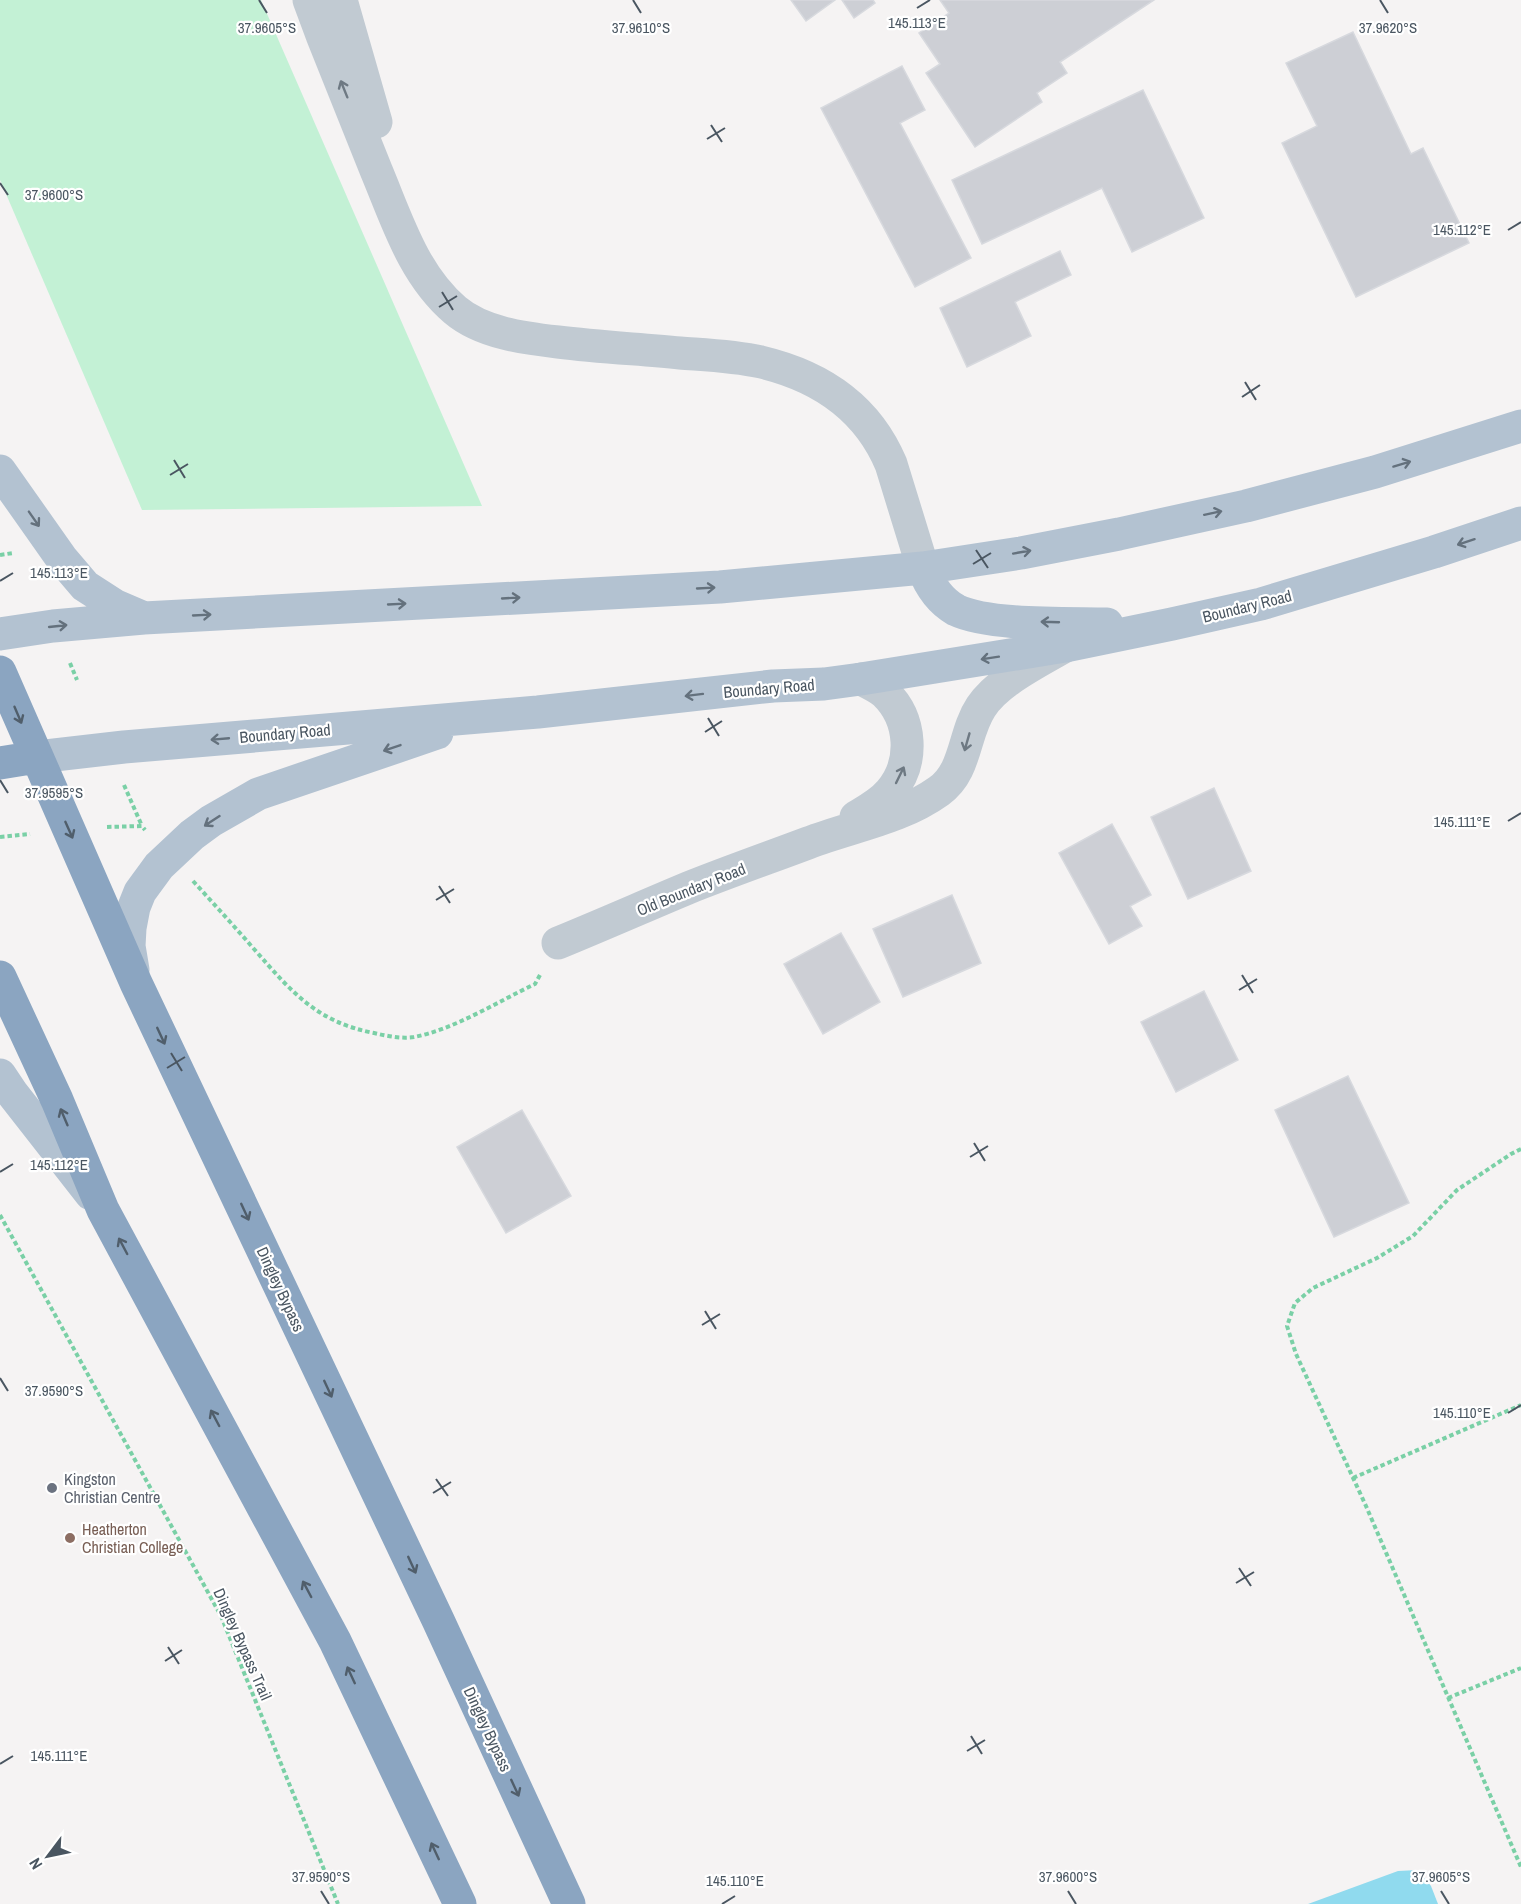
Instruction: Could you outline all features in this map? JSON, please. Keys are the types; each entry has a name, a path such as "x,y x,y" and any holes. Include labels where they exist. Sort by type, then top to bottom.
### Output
{"highway":[{"name":"Dingley Bypass","path":"0,672 136,983 443,1631 569,1904"},
{"name":"Boundary Road","path":"0,763 37,758"},
{"path":"0,977 57,1100 103,1210 335,1641 460,1904"}],"main road":[{"path":"0,634 53,626 144,618 720,587 922,568 1043,548 1246,506 1375,472 1521,426"},
{"path":"0,471 62,559 85,586 116,606 144,618"},
{"name":"Boundary Road","path":"37,758 147,745 620,704 773,686 824,684 861,679 1065,646 1261,604 1434,552 1521,523"},
{"path":"922,568 930,584 946,603 977,617 1040,622 1172,624"},
{"path":"136,983 129,946 131,917 145,883 178,846 211,821 258,794 488,716"},
{"path":"0,1076 103,1210"}],"street":[{"path":"309,0 414,260 436,292 454,310 468,320 494,330 543,340 729,357 760,362 784,369 827,388 857,411 885,449 922,568"},
{"path":"341,0 414,260"},
{"name":"Old Boundary Road","path":"558,943 688,888 824,837 893,816 920,803 945,787 958,767 974,720 985,700 1003,685 1065,646"},
{"name":"Old Boundary Road","path":"824,837 885,798 901,776 907,759 905,726 896,708 884,692 861,679"}],"path":[{"path":"70,663 77,680"},
{"path":"124,785 142,826 287,986 305,1003 339,1023 360,1030 401,1038 438,1030 535,984 558,943"},
{"path":"0,837 142,826"},
{"path":"1521,1149 1457,1190 1413,1236 1377,1258 1313,1288 1295,1303 1287,1326 1296,1354 1353,1478 1521,1867"},
{"name":"Dingley Bypass Trail","path":"0,1215 221,1616 338,1904"},
{"path":"1353,1478 1521,1405"},
{"path":"1448,1698 1521,1668"}],"green space":[{"path":"0,0 261,0 482,506 142,510 0,180"}],"water":[{"path":"1418,1870 1431,1886 1438,1904 1308,1904 1398,1871"}],"building":[{"path":"791,0 835,0 806,21"},
{"path":"842,0 873,0 875,3 854,18"},
{"path":"940,0 1154,0 1060,62 1067,73 1037,93 1042,102 975,147 926,73 940,64 919,33 949,13"},
{"path":"1353,32 1411,154 1423,148 1469,243 1356,297 1282,143 1317,126 1286,63"},
{"path":"902,66 925,110 900,123 971,258 915,287 821,108"},
{"path":"1143,90 1204,218 1132,252 1102,188 982,244 952,180"},
{"path":"1060,251 1071,275 1015,302 1031,336 967,367 940,308"},
{"path":"1214,788 1251,871 1188,899 1151,817"},
{"path":"1112,824 1151,895 1130,906 1142,926 1109,944 1059,853"},
{"path":"952,895 981,963 903,997 873,929"},
{"path":"841,933 880,1002 823,1034 784,964"},
{"path":"1204,991 1238,1060 1176,1092 1141,1022"},
{"path":"1348,1076 1409,1203 1334,1237 1275,1110"},
{"path":"522,1110 571,1196 506,1233 457,1147"}],"place":[{"name":"Kingston Christian Centre","path":"52,1488"},
{"name":"Heatherton Christian College","path":"70,1538"}]}
